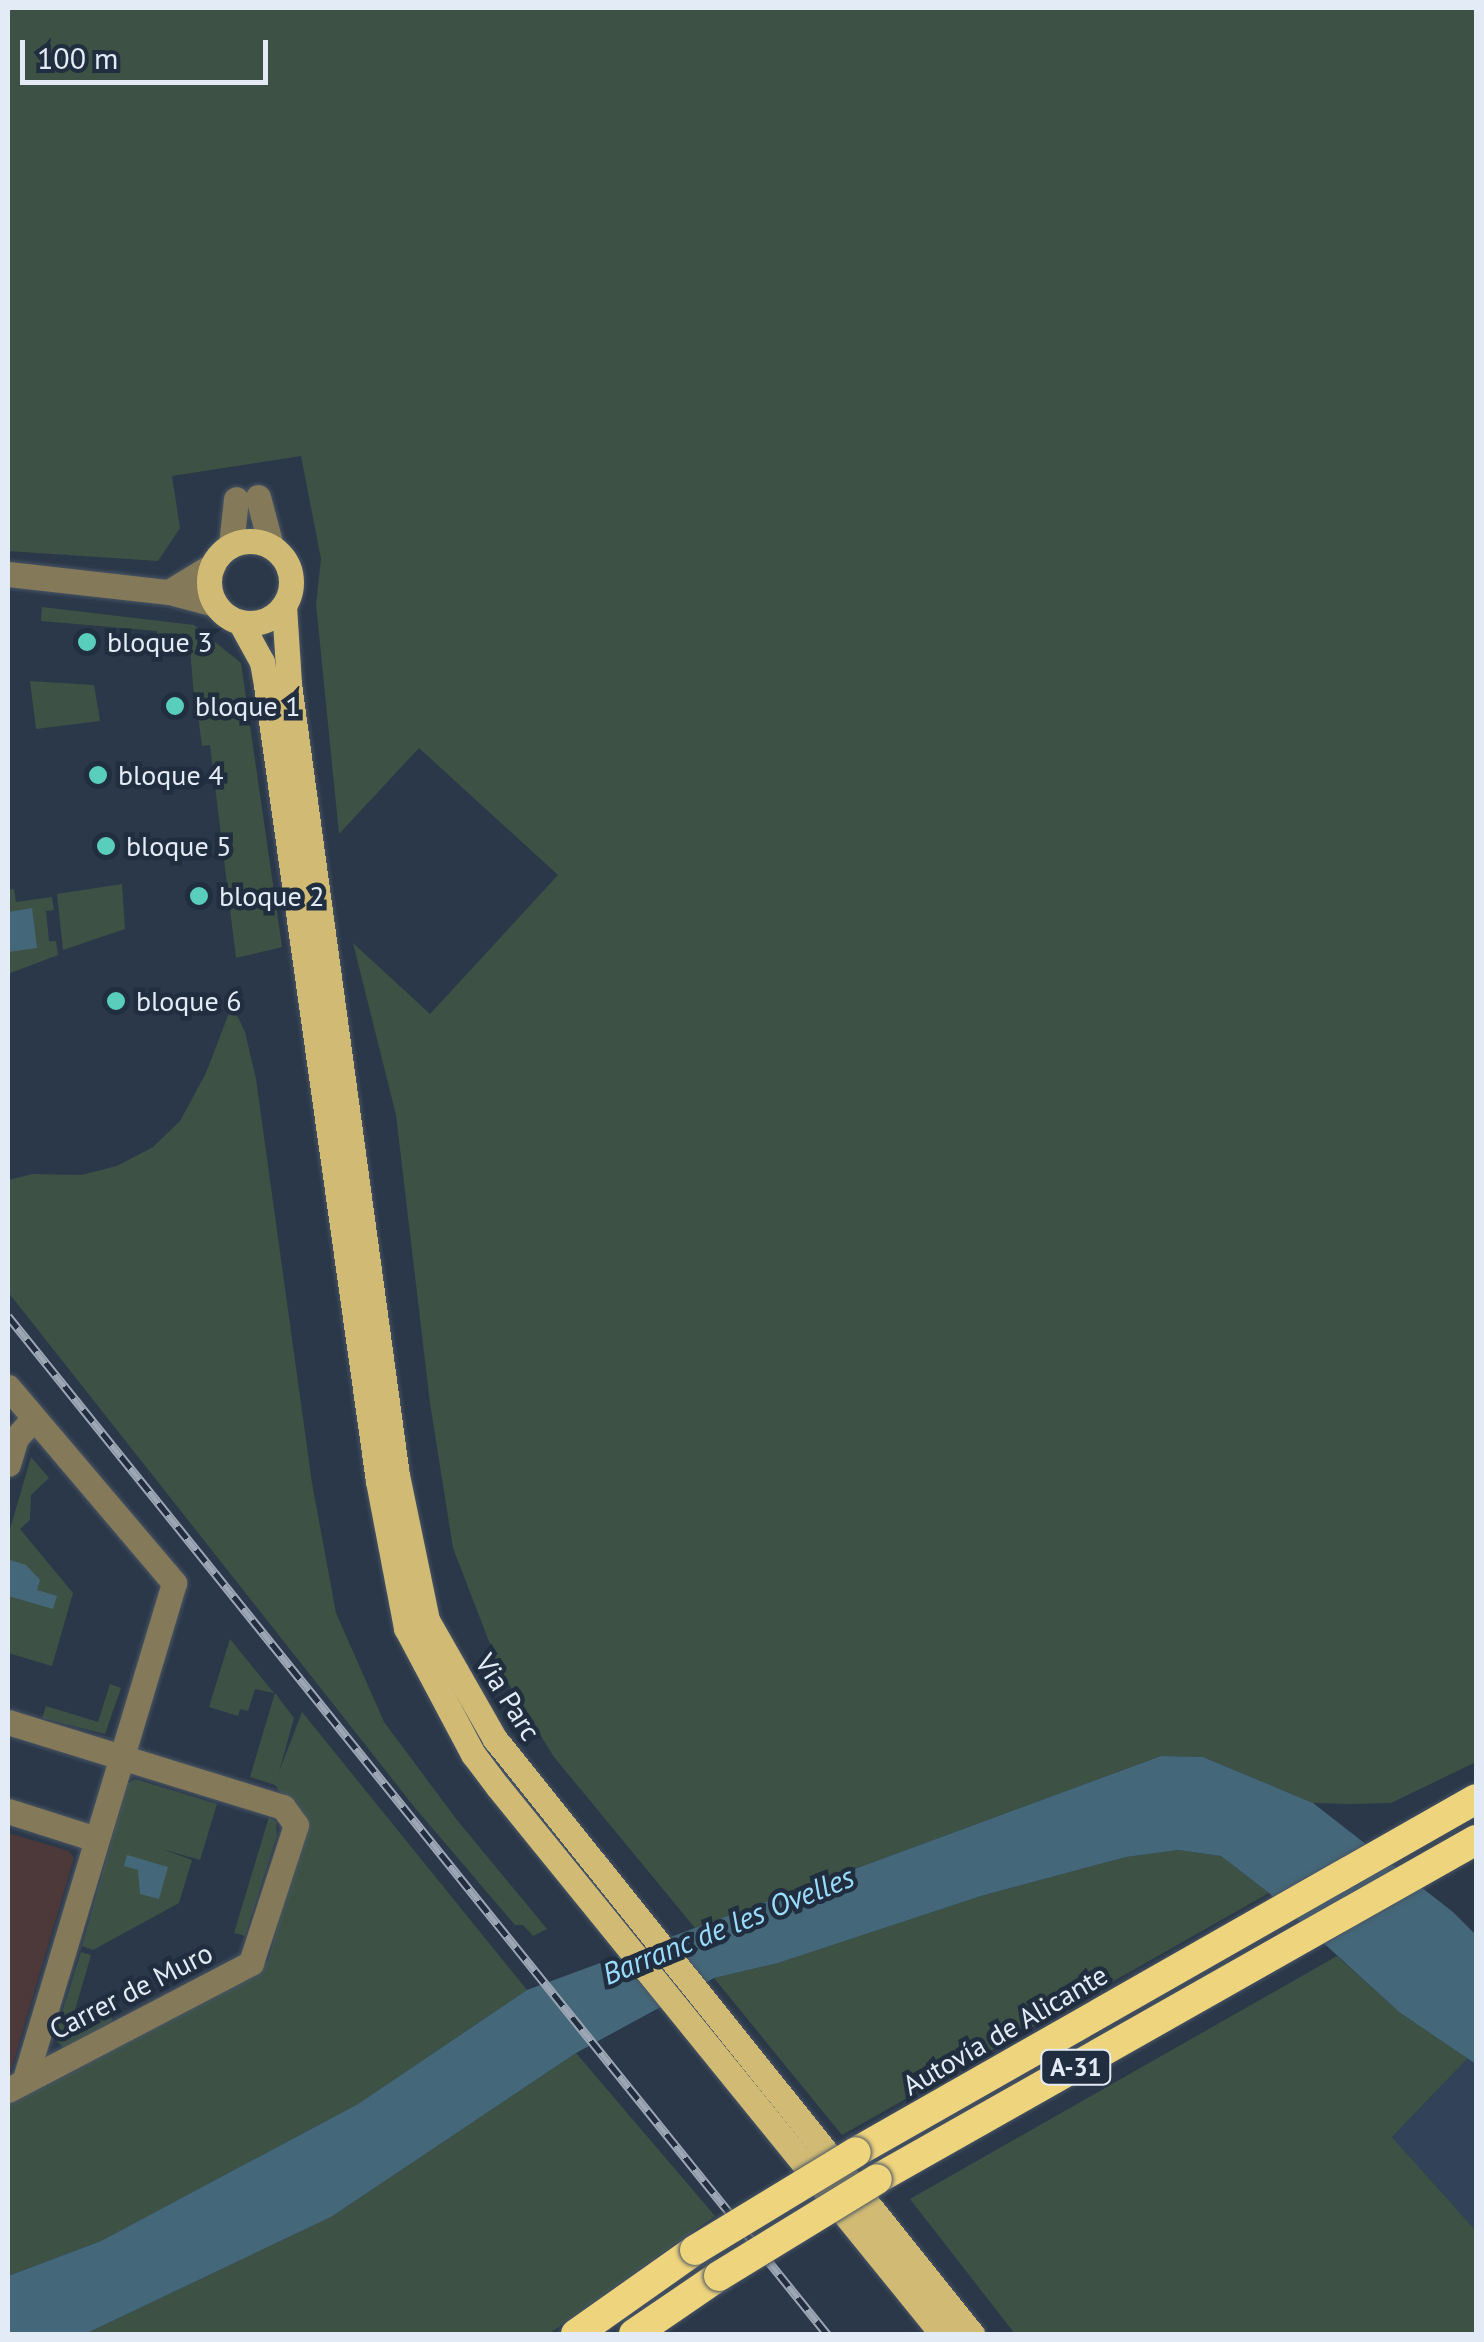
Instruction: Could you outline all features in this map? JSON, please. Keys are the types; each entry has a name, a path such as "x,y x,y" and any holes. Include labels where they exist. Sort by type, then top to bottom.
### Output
{"highway":[{"name":"Autovía de Alicante","path":"576,2334 695,2250 856,2152 1476,1798"},
{"name":"A-31","path":"634,2334 719,2276 877,2180 1476,1840"}],"main road":[{"path":"258,542 271,546 281,555 292,580 284,606 314,949 262,662 240,622 215,604 209,585 212,565 232,545 258,542"},
{"path":"240,622 264,621 284,606"},
{"name":"Via Parc","path":"314,949 398,1476 427,1620 495,1740 738,2080 942,2334"},
{"name":"Via Parc","path":"611,1903 763,2071 972,2334"}],"street":[{"path":"232,545 247,498 271,546"},
{"path":"170,592 212,565"},
{"path":"8,574 170,592 215,604"},
{"path":"8,1387 174,1583 16,2084"},
{"path":"8,1464 16,1438 33,1419"},
{"path":"8,1722 122,1757"},
{"name":"Carrer de Muro","path":"16,2084 251,1963 296,1825 293,1816 282,1807 122,1757"},
{"path":"8,1811 96,1838"}],"shaded area":[{"path":"8,1833 69,1851 74,1858 8,2080"},
{"path":"1468,2058 1476,2064 1476,2231 1392,2137"}],"green space":[{"path":"8,8 1476,8 1476,1762 1391,1803 1351,1804 1313,1803 1203,1757 1161,1756 695,1928 554,1757 500,1670 453,1548 430,1403 396,1115 353,943 430,1014 558,875 419,748 339,834 316,604 321,559 301,456 172,476 180,528 158,561 8,551"},
{"path":"42,607 194,625 241,663 282,947 236,958 210,745 202,746 197,708 205,706 203,696 194,697 189,635 183,634 181,651 156,654 157,631 41,621"},
{"path":"30,681 94,685 100,721 36,729"},
{"path":"122,884 125,929 63,950 57,894"},
{"path":"14,889 16,902 52,897 54,910 46,911 49,941 56,941 58,955 8,974 8,890"},
{"path":"232,1005 245,1032 256,1079 312,1483 336,1613 384,1722 457,1820 547,1929 533,1936 523,1925 515,1925 416,1809 8,1292 8,1180 33,1174 81,1175 117,1166 153,1147 180,1121 206,1073"},
{"path":"31,1457 49,1478 31,1495 30,1520 20,1529 73,1593 52,1666 8,1653 8,1536"},
{"path":"230,1639 274,1693 255,1689 248,1711 240,1709 238,1716 209,1707"},
{"path":"110,1684 121,1688 105,1734 42,1718 46,1706 98,1722"},
{"path":"275,1693 294,1718 279,1772 302,1712 527,1990 358,2104 101,2241 8,2276 8,2104 268,1961 304,1828 275,1785 250,1777"},
{"path":"135,1779 217,1804 200,1860 162,1849 192,1860 179,1903 93,1950 82,1946 127,1784"},
{"path":"269,1817 276,1822 277,1835 245,1936 234,1933"},
{"path":"1178,1850 1221,1856 1269,1893 842,2135 714,1978 778,1963 981,1896 1126,1857"},
{"path":"81,1952 91,1955 75,2010 80,2018 105,2006 113,2021 64,2048 54,2038"},
{"path":"1337,1956 1399,2012 1468,2058 1392,2137 1476,2231 1476,2334 1015,2334 910,2199"},
{"path":"576,2053 715,2216 549,2334 85,2334 331,2217"}],"water":[{"path":"32,908 37,948 8,952 8,912"},
{"path":"10,1560 26,1565 40,1580 37,1590 57,1596 53,1609 8,1596"},
{"name":"Barranc de les Ovelles","path":"1161,1756 1203,1757 1313,1803 1453,1912 1476,1935 1476,2064 1399,2012 1269,1893 1221,1856 1178,1850 1126,1857 981,1896 778,1963 714,1978 576,2053 331,2217 85,2334 8,2334 8,2276 101,2241 358,2104 527,1990"},
{"path":"127,1855 168,1867 159,1899 140,1894 138,1870 124,1866"}],"railway":[{"path":"8,1316 827,2334"}],"place":[{"name":"bloque 3","path":"87,642"},
{"name":"bloque 1","path":"175,706"},
{"name":"bloque 4","path":"98,775"},
{"name":"bloque 5","path":"106,846"},
{"name":"bloque 2","path":"199,896"},
{"name":"bloque 6","path":"116,1001"}]}
